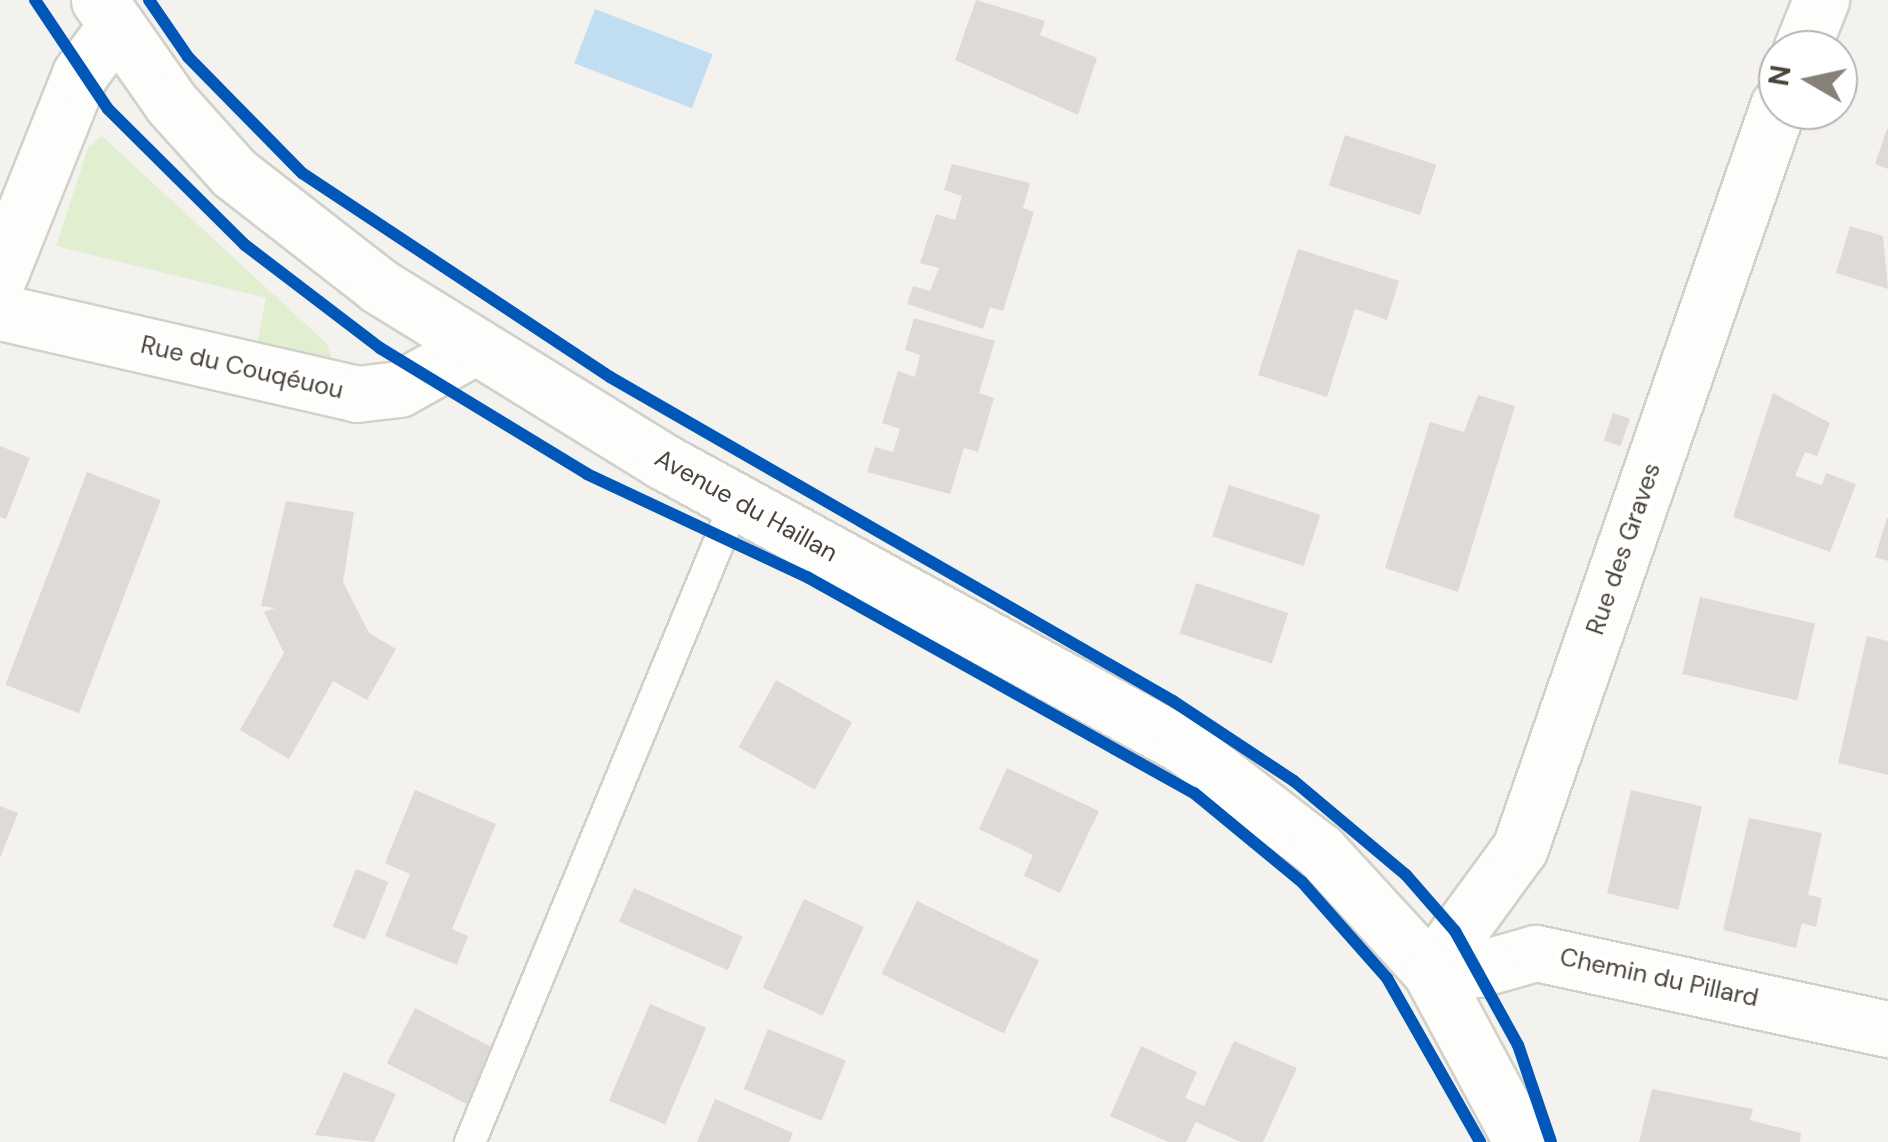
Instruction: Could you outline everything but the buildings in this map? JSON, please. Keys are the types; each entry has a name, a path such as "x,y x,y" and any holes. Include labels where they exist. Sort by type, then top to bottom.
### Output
{"street":[{"path":"1809,30 1821,0"},
{"path":"0,274 107,14"},
{"name":"Avenue du Haillan","path":"107,14 234,174 379,286 736,501 1184,746 1320,851 1430,970 1522,1142"},
{"name":"Rue des Graves","path":"1430,970 1520,848 1770,130"},
{"name":"Rue du Couqéuou","path":"0,312 357,394 399,389 476,346"},
{"name":"Chemin du Pillard","path":"1430,970 1478,969 1536,953 1888,1029"}],"lane":[{"path":"470,1142 736,501"}],"green space":[{"path":"102,136 327,344 335,368 256,350 266,298 56,246 88,148"}],"water":[{"path":"595,9 713,54 692,108 574,63"}],"cycle path":[{"path":"35,0 108,109 245,245 380,348 587,474 807,577 1194,793 1302,882 1387,978 1480,1142"},
{"path":"149,0 188,57 302,173 610,377 1173,701 1294,781 1406,875 1455,931 1518,1045 1551,1142"}]}
